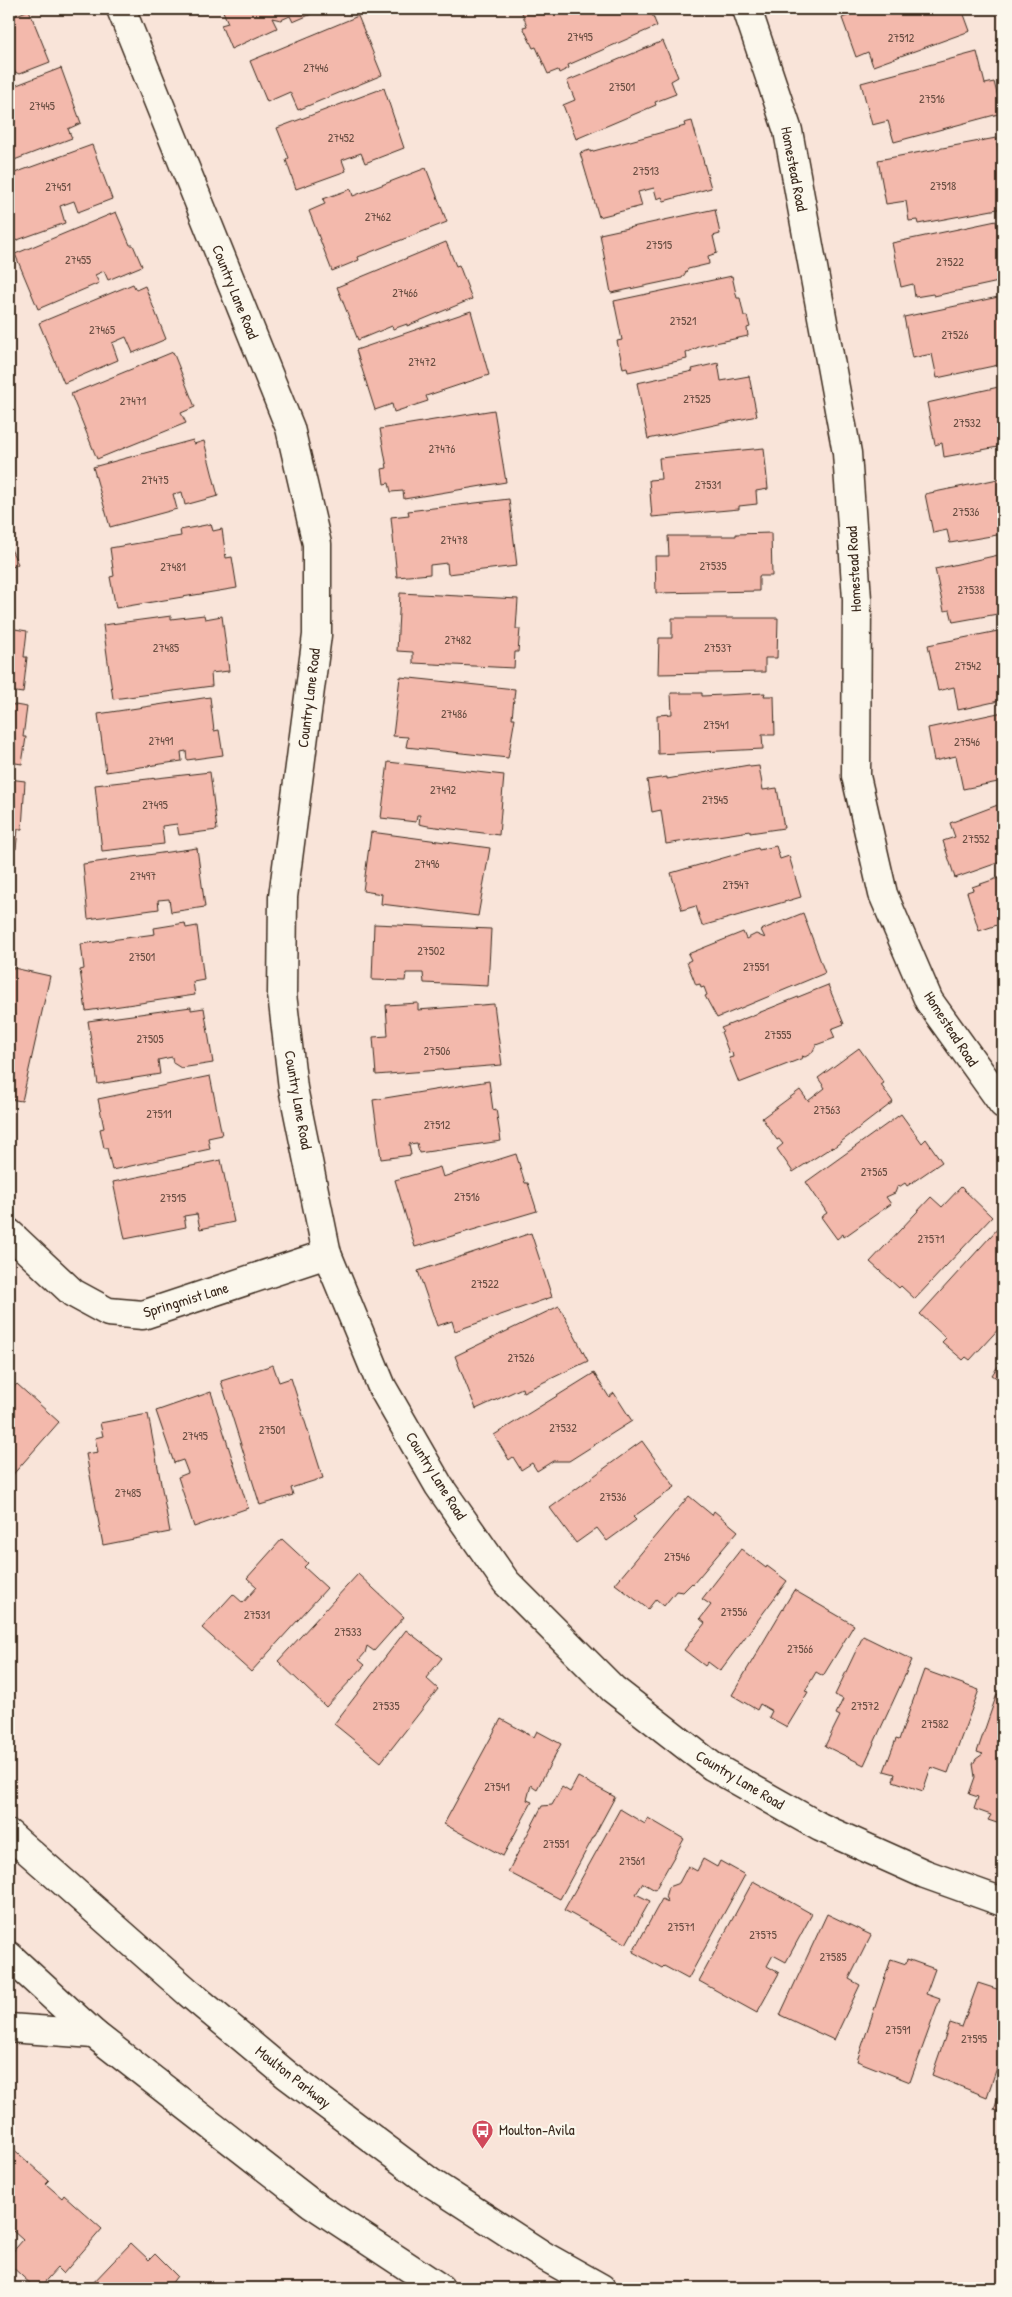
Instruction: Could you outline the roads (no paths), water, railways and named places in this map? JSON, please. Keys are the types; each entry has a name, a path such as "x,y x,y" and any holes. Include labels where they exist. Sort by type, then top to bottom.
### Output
{"street":[{"name":"Country Lane Road","path":"121,9 290,428 317,544 317,635 283,897 282,994 293,1088 327,1254 382,1387 439,1486 506,1582 613,1689 712,1766 820,1827 926,1874 1003,1902"},
{"name":"Homestead Road","path":"747,9 788,131 847,453 857,599 856,776 883,894 929,1001 1003,1104"},
{"name":"Springmist Lane","path":"9,1233 73,1293 108,1312 143,1315 327,1254"},
{"name":"Moulton Parkway","path":"9,1834 190,1993 287,2075 430,2182 544,2256 601,2288"},
{"path":"9,1956 94,2034 310,2203 440,2288"},
{"path":"9,2028 94,2034"}],"place":[{"name":"Moulton-Avila","path":"483,2149"}]}
